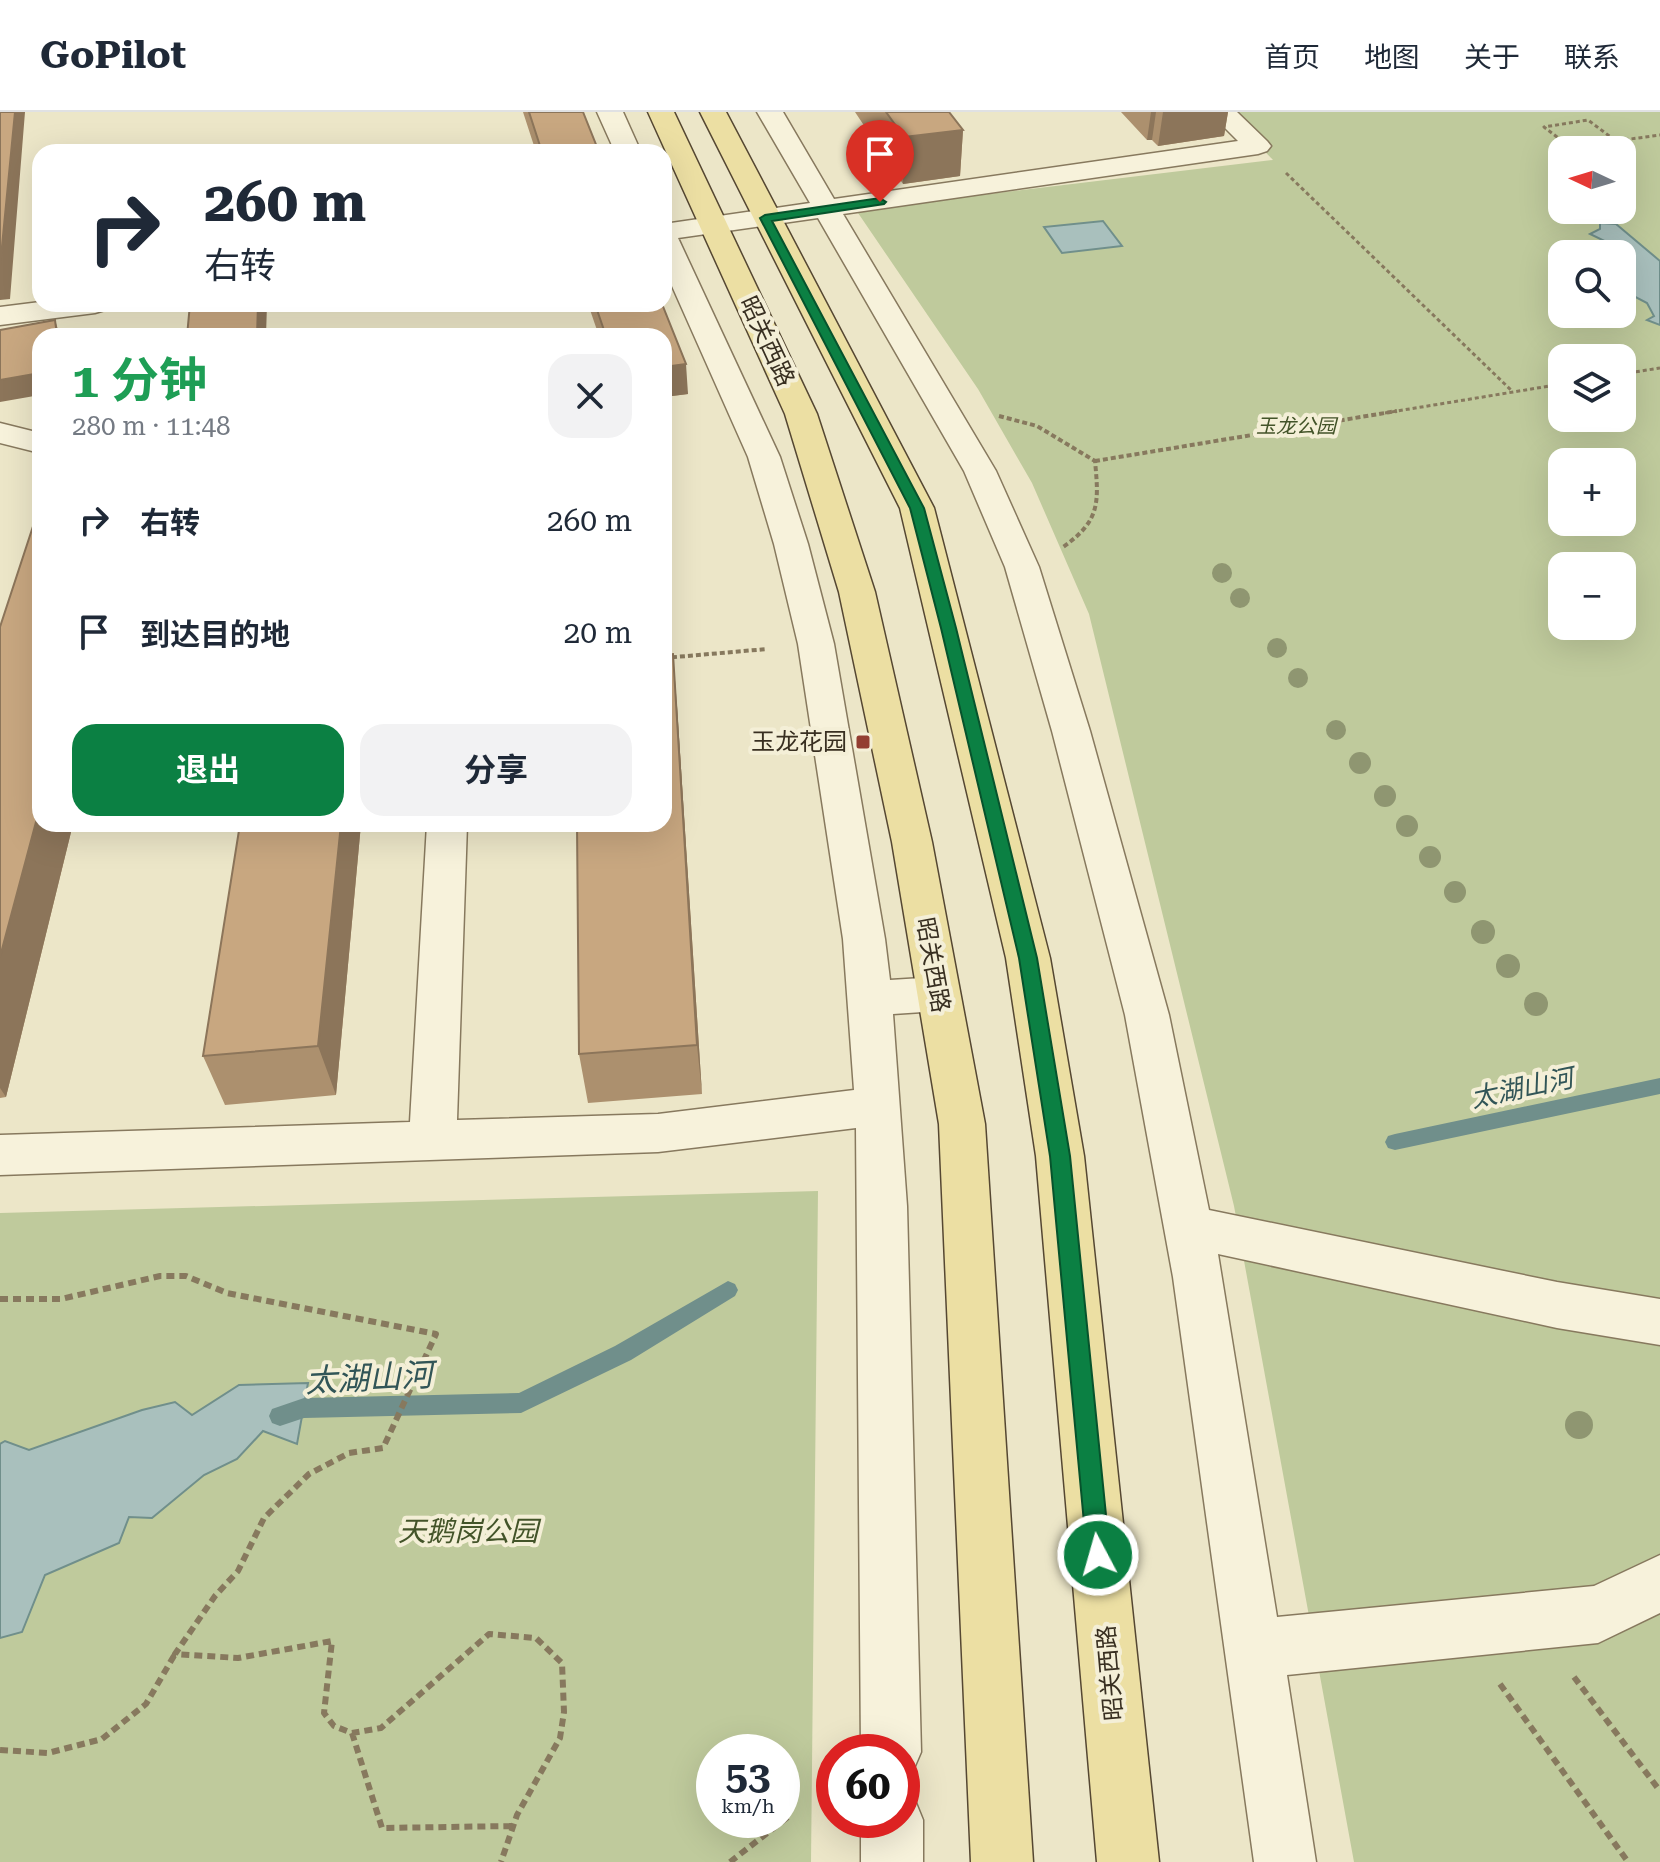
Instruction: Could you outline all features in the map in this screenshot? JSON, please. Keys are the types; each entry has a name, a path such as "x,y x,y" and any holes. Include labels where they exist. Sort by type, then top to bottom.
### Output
{"main road":[{"name":"昭关西路","path":"661,112 801,414 857,592 912,842 962,1124 1002,1862"},
{"name":"昭关西路","path":"713,112 917,508 1028,958 1060,1156 1128,1862"}],"street":[{"path":"610,112 624,144"},
{"path":"770,112 980,471 1022,567 1071,731 1147,1015 1198,1277 1285,1862"},
{"path":"1222,112 1257,146"},
{"path":"672,233 1257,146"},
{"path":"672,252 764,457 791,544 816,644 864,939 879,1106 891,1734"},
{"path":"0,316 32,312"},
{"path":"0,433 32,441"},
{"path":"433,1141 447,832"},
{"path":"869,998 938,994"},
{"path":"0,1155 658,1133 879,1106"},
{"path":"1187,1226 1557,1305 1660,1322"},
{"path":"1253,1649 1598,1614 1660,1583"},
{"path":"892,1838 892,1862"}],"path":[{"path":"1556,136 1544,127 1588,120 1609,136"},
{"path":"1636,138 1660,135"},
{"path":"1257,146 1513,391"},
{"path":"1636,372 1660,368"},
{"path":"985,415 1016,417 1056,434 1095,461 1548,386"},
{"path":"1060,548 1084,535 1099,506 1095,461"},
{"path":"672,657 816,644"},
{"path":"0,1299 61,1299 160,1276 186,1276 227,1293 436,1334 383,1448 349,1453 309,1474 264,1518 238,1571 215,1596 175,1654 146,1704 102,1739 48,1753 0,1750"},
{"path":"1532,1621 1660,1791"},
{"path":"1460,1628 1628,1862"},
{"path":"175,1654 238,1658 332,1641 324,1713 334,1726 352,1733 381,1728 489,1634 536,1638 562,1663 562,1734 513,1826 501,1862"},
{"path":"352,1733 382,1828 513,1826"},
{"path":"730,1862 761,1838"}],"green space":[{"name":"玉龙公园","path":"1227,112 1660,112 1660,1862 1354,1862 1234,1206 1089,614 1032,483 978,389 856,210 1273,160"},
{"name":"天鹅岗公园","path":"818,1191 811,1862 0,1862 0,1213"}],"water":[{"path":"1103,221 1122,246 1062,253 1044,227"},
{"path":"1600,224 1616,224 1635,240 1603,240 1590,234 1600,229"},
{"path":"1636,241 1660,261 1660,325 1647,320 1654,316 1647,303 1636,297"},
{"path":"308,1383 297,1444 263,1431 237,1459 204,1475 152,1518 129,1517 119,1543 45,1575 22,1632 0,1638 0,1444 5,1441 29,1450 142,1410 175,1402 192,1415 239,1385"}],"building":[{"path":"0,112 15,112 0,267"},
{"path":"529,112 583,112 596,144 539,144"},
{"path":"886,112 949,112 963,130 904,137"},
{"path":"189,312 258,312 257,328 188,328"},
{"path":"598,312 665,312 672,328 603,328"},
{"path":"55,320 56,328 32,328 32,374 0,380 0,330"},
{"path":"672,329 686,364 672,366"},
{"path":"32,529 33,832 0,957 0,627"},
{"path":"672,654 697,1045 579,1054 577,832 672,832"},
{"path":"239,832 340,832 318,1046 203,1056"}],"waterway":[{"name":"太湖山河","path":"1395,1142 1660,1086"},
{"name":"太湖山河","path":"280,1416 304,1408 521,1403 623,1353 728,1290"}],"place":[{"name":"玉龙花园","path":"863,742"}],"route":[{"path":"880,202 765,218 917,508 948,628 1028,958 1060,1156 1098,1555"}]}
